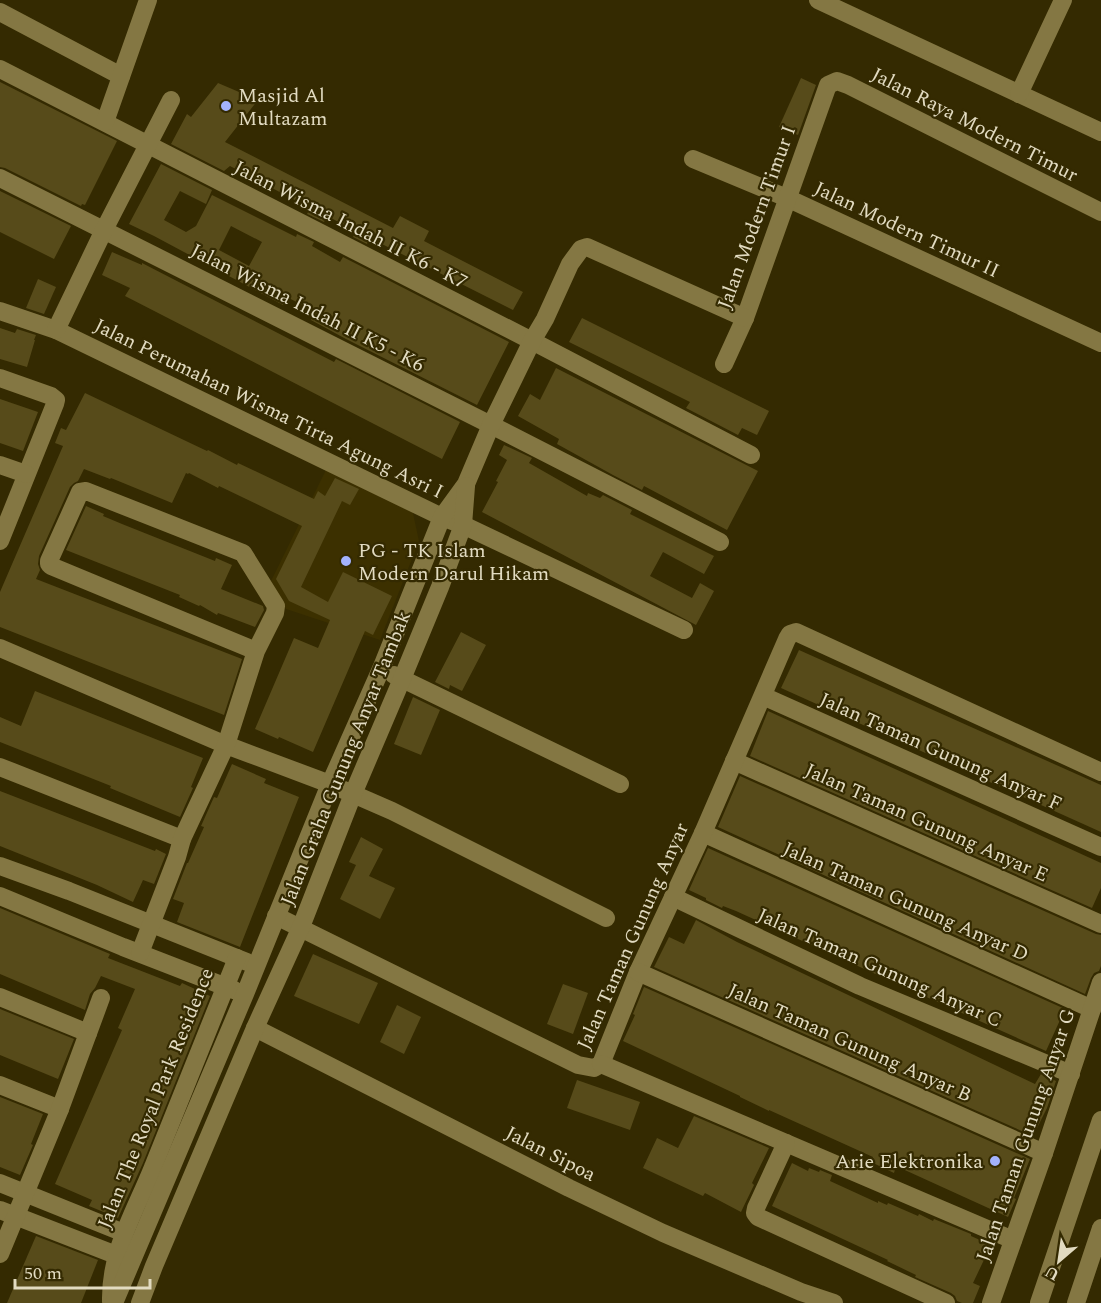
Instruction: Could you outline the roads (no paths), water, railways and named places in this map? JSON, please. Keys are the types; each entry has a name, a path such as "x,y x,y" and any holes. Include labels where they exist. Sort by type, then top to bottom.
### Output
{"street":[{"path":"818,0 1101,132"},
{"path":"1019,94 1063,0"},
{"path":"105,122 143,2"},
{"path":"0,12 121,76"},
{"name":"Jalan Wisma Indah II K6 - K7","path":"0,69 751,455"},
{"name":"Jalan Raya Modern Timur","path":"828,85 837,81 848,85 1101,212"},
{"name":"Jalan Modern Timur I","path":"724,364 745,318 828,85"},
{"path":"56,330 171,100"},
{"name":"Jalan Modern Timur II","path":"693,159 787,198 1101,343"},
{"name":"Jalan Wisma Indah II K5 - K6","path":"0,178 720,542"},
{"path":"466,484 491,425 532,341 545,319 570,264 581,249 587,248 745,318"},
{"name":"Jalan Perumahan Wisma Tirta Agung Asri I","path":"0,311 56,330 442,517 684,630"},
{"path":"0,378 51,396 56,400 0,541"},
{"path":"0,465 26,474"},
{"name":"Jalan Graha Gunung Anyar Tambak","path":"112,1303 245,994 442,517 466,484"},
{"name":"Jalan Graha Gunung Anyar Tambak","path":"140,1303 255,1028 301,927 353,794 402,679 463,525 466,484"},
{"path":"141,950 182,839 226,745 255,651 275,613 276,606 243,552 86,491 80,492 49,564 255,651"},
{"name":"Jalan Taman Gunung Anyar","path":"276,916 578,1065 594,1068 601,1064 638,972 703,833 790,634 796,632 1101,772"},
{"path":"0,648 226,745 330,784 403,816 606,918"},
{"path":"381,669 620,784"},
{"name":"Jalan Taman Gunung Anyar F","path":"763,696 1101,848"},
{"name":"Jalan Taman Gunung Anyar E","path":"735,761 1101,924"},
{"path":"0,767 182,839"},
{"name":"Jalan Taman Gunung Anyar D","path":"703,833 1092,1009"},
{"path":"0,866 150,926 256,964 279,976"},
{"path":"57,917 68,893"},
{"path":"0,896 141,950 267,1003"},
{"name":"Jalan Taman Gunung Anyar C","path":"673,897 860,986 1071,1074"},
{"name":"Jalan The Royal Park Residence","path":"112,1303 110,1285 116,1255 237,958"},
{"name":"Jalan Taman Gunung Anyar B","path":"638,972 1044,1153"},
{"name":"Jalan Taman Gunung Anyar G","path":"991,1303 1101,982"},
{"path":"0,997 88,1033"},
{"path":"0,1254 8,1213 25,1193 60,1109 101,998"},
{"name":"Jalan Sipoa","path":"255,1028 569,1188 663,1233 801,1292 834,1303"},
{"path":"601,1064 1013,1240"},
{"path":"0,1085 60,1109"},
{"path":"1039,1303 1101,1120"},
{"path":"786,1143 755,1213 946,1303"},
{"path":"0,1183 124,1233"},
{"name":"Jalan The Royal Park Residence","path":"8,1213 116,1255"},
{"path":"1076,1303 1101,1228"}],"place":[{"name":"Masjid Al Multazam","path":"226,106"},
{"name":"PG - TK Islam Modern Darul Hikam","path":"346,561"},
{"name":"Arie Elektronika","path":"995,1161"}]}
